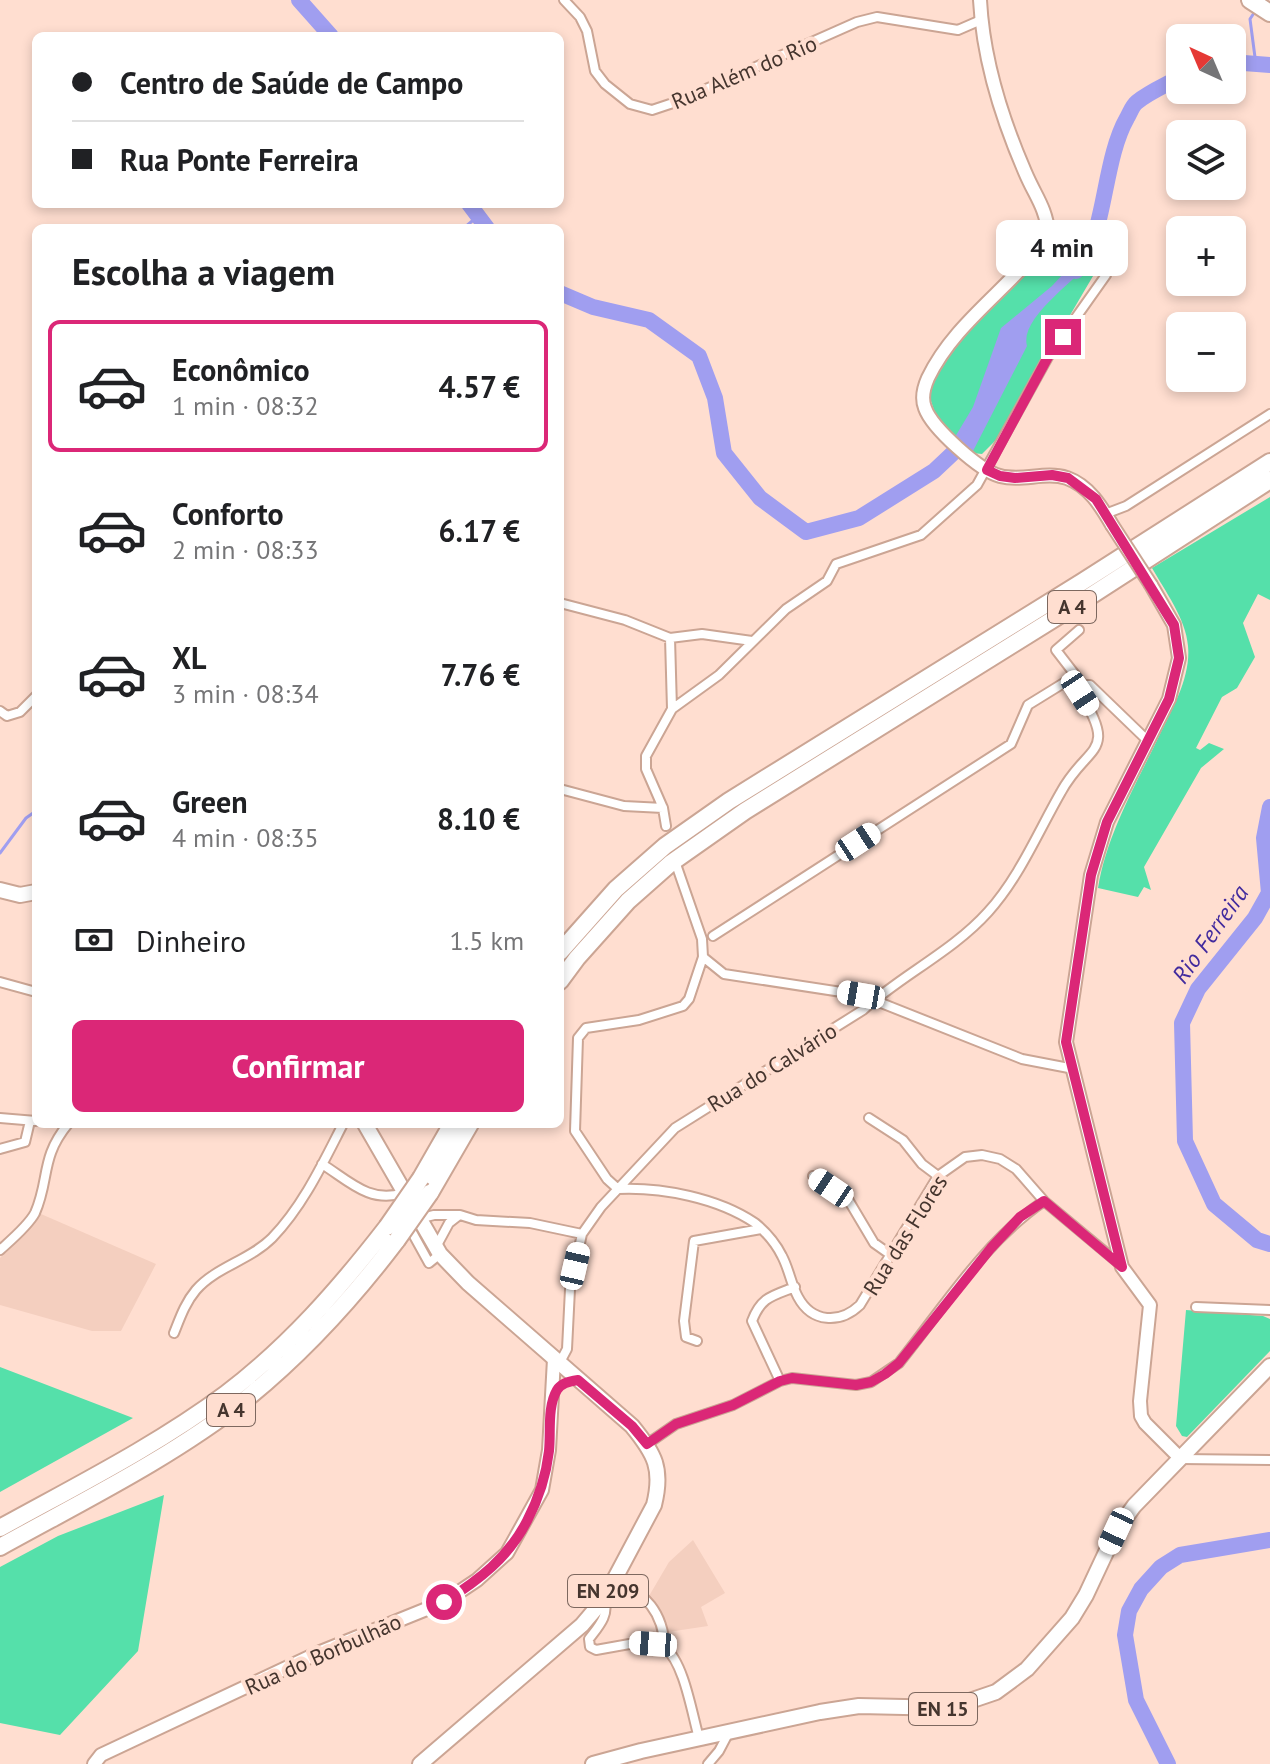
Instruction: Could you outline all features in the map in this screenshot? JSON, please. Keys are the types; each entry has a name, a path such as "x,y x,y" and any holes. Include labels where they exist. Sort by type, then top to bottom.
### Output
{"highway":[{"path":"1250,0 1270,13"},
{"name":"A 4","path":"564,948 616,889 665,846 729,801 1270,462"},
{"name":"A 4","path":"564,976 628,901 671,863 745,811 1270,480"},
{"name":"A 4","path":"0,1547 160,1457 245,1400 327,1324 392,1234 450,1128"},
{"name":"A 4","path":"0,1528 164,1435 226,1393 316,1315 430,1193 468,1128"}],"main road":[{"path":"0,890 20,895 32,893"},
{"name":"EN 209","path":"367,1128 397,1195 421,1224 435,1255 632,1426 647,1444 658,1468 659,1489 654,1505 604,1599 582,1625 420,1764"},
{"name":"EN 15","path":"593,1764 699,1738 859,1706 949,1708 996,1692 1027,1669 1072,1618 1116,1531 1134,1506 1270,1366"}],"street":[{"name":"Rua Além do Rio","path":"564,0 580,17 587,31 595,71 605,84 630,104 652,110 857,22 877,17 958,30 981,20"},
{"path":"980,0 982,33 1008,124 1026,174 1046,211 1049,235 1031,260 968,320 929,376 924,388 924,405 935,424 987,470 1015,478 1052,475 1068,478 1096,499 1174,625 1179,658 1169,699 1107,822 1091,875 1066,1042 1122,1267 1150,1305 1141,1416 1180,1458 1270,1460"},
{"path":"666,826 663,808 646,769 646,756 672,709 719,675 786,609 827,581 836,564 921,535 957,505 987,470 1048,357 1106,275 1113,251"},
{"path":"1109,520 1270,414"},
{"path":"564,604 625,620 670,638 702,634 752,641"},
{"name":"Rua do Calvário","path":"1079,630 1056,650 1083,685 1090,685 1147,740"},
{"path":"670,638 672,709"},
{"path":"713,936 1011,744 1028,705 1075,676"},
{"name":"Rua do Calvário","path":"565,1368 570,1289 582,1234 618,1189 675,1128 837,1028 946,948 987,913 1009,886 1064,785 1095,749 1099,735 1096,718 1080,693 1083,685"},
{"path":"0,711 7,716 20,712 32,700"},
{"path":"564,790 624,806 663,808"},
{"path":"677,867 702,939 703,957 689,999 683,1006 639,1020 586,1028 581,1033 578,1038 575,1131 607,1179 618,1189 702,1198 761,1229 783,1258 795,1287 767,1298 757,1307 752,1321 780,1381"},
{"path":"703,957 724,974 861,995 872,1002 1022,1059 1074,1069"},
{"path":"0,982 32,991"},
{"path":"0,1118 32,1121"},
{"path":"869,1118 903,1140 922,1164 938,1176"},
{"path":"0,1149 25,1142 32,1124"},
{"path":"0,1250 34,1215 47,1159 57,1136 64,1128"},
{"path":"174,1333 184,1307 195,1291 270,1240 302,1199 341,1128"},
{"name":"Rua das Flores","path":"795,1287 808,1309 822,1318 840,1319 851,1314 860,1305 938,1176 965,1157 982,1155 1000,1159 1016,1169 1044,1201 1122,1267"},
{"path":"322,1164 376,1197 397,1195 435,1255"},
{"path":"813,1176 849,1201 874,1243 891,1255"},
{"path":"647,1444 676,1424 733,1405 780,1381 792,1378 856,1385 871,1382 885,1374 899,1363 991,1248 1020,1217 1044,1201"},
{"path":"421,1224 426,1217 434,1215 460,1215 476,1220 530,1223 582,1234"},
{"path":"435,1255 449,1223 460,1215"},
{"path":"697,1341 686,1337 684,1321 694,1241 761,1229"},
{"path":"1196,1307 1270,1310"},
{"path":"552,1401 565,1368"},
{"name":"Rua do Borbulhão","path":"94,1764 101,1755 113,1749 318,1653 444,1602 477,1580 507,1553 542,1490 549,1450 552,1401 565,1368"},
{"path":"615,1578 650,1601 664,1632 665,1648"},
{"path":"604,1599 607,1607 604,1619 589,1639 590,1647 596,1650 635,1643 665,1648 672,1653 681,1673 699,1738"},
{"path":"708,1764 729,1732"},
{"path":"103,1764 113,1749"}],"shaded area":[{"path":"1080,250 1095,256 1032,323 1027,346 972,453 955,437 973,407 1001,328 1052,286 1076,260"},
{"path":"41,1214 156,1264 121,1331 92,1331 0,1305 0,1258"},
{"path":"693,1540 725,1593 701,1607 708,1626 668,1632 657,1611 657,1604 649,1596 669,1562"}],"green space":[{"path":"1053,237 1103,259 998,438 982,454 972,453 937,419 929,395 935,378 970,326 1036,264"},
{"path":"1270,497 1270,600 1258,594 1243,623 1255,657 1237,688 1222,697 1196,748 1200,750 1209,743 1224,749 1201,768 1144,867 1151,890 1144,887 1138,897 1098,888 1116,828 1175,703 1187,669 1188,646 1183,626 1152,568"},
{"path":"1186,1310 1270,1319 1270,1351 1187,1437 1182,1436 1176,1426"},
{"path":"0,1367 133,1418 0,1492"},
{"path":"164,1495 138,1651 60,1735 0,1723 0,1567 58,1536"}],"waterway":[{"name":"Rio Ferreira","path":"299,0 327,32"},
{"path":"1256,10 1250,19 1256,65"},
{"name":"Rio Ferreira","path":"1246,63 1270,65"},
{"name":"Rio Ferreira","path":"1076,271 1093,240 1113,156 1131,110 1142,98 1166,84"},
{"name":"Rio Ferreira","path":"472,208 484,224"},
{"path":"469,224 478,216"},
{"name":"Rio Ferreira","path":"564,295 593,307 649,320 699,356 715,398 724,453 760,498 806,532 859,518 934,471 969,438"},
{"name":"Rio Ferreira","path":"1270,807 1264,838 1269,893 1255,918 1198,989 1182,1023 1185,1141 1214,1204 1257,1240 1270,1244"},
{"path":"0,853 32,814"},
{"name":"Rio Ferreira","path":"1168,1764 1136,1700 1125,1635 1129,1611 1141,1589 1161,1567 1180,1555 1270,1540"}],"route":[{"path":"444,1602 477,1580 507,1553 527,1522 542,1490 549,1450 552,1401 558,1387 567,1382 578,1380 632,1426 647,1444 676,1424 733,1405 780,1381 792,1378 856,1385 871,1382 899,1363 935,1314 991,1248 1020,1217 1044,1201 1122,1267 1066,1042 1091,875 1107,822 1169,699 1179,658 1174,625 1096,499 1068,478 1052,475 1015,478 987,470 1048,357 1063,337"}]}
